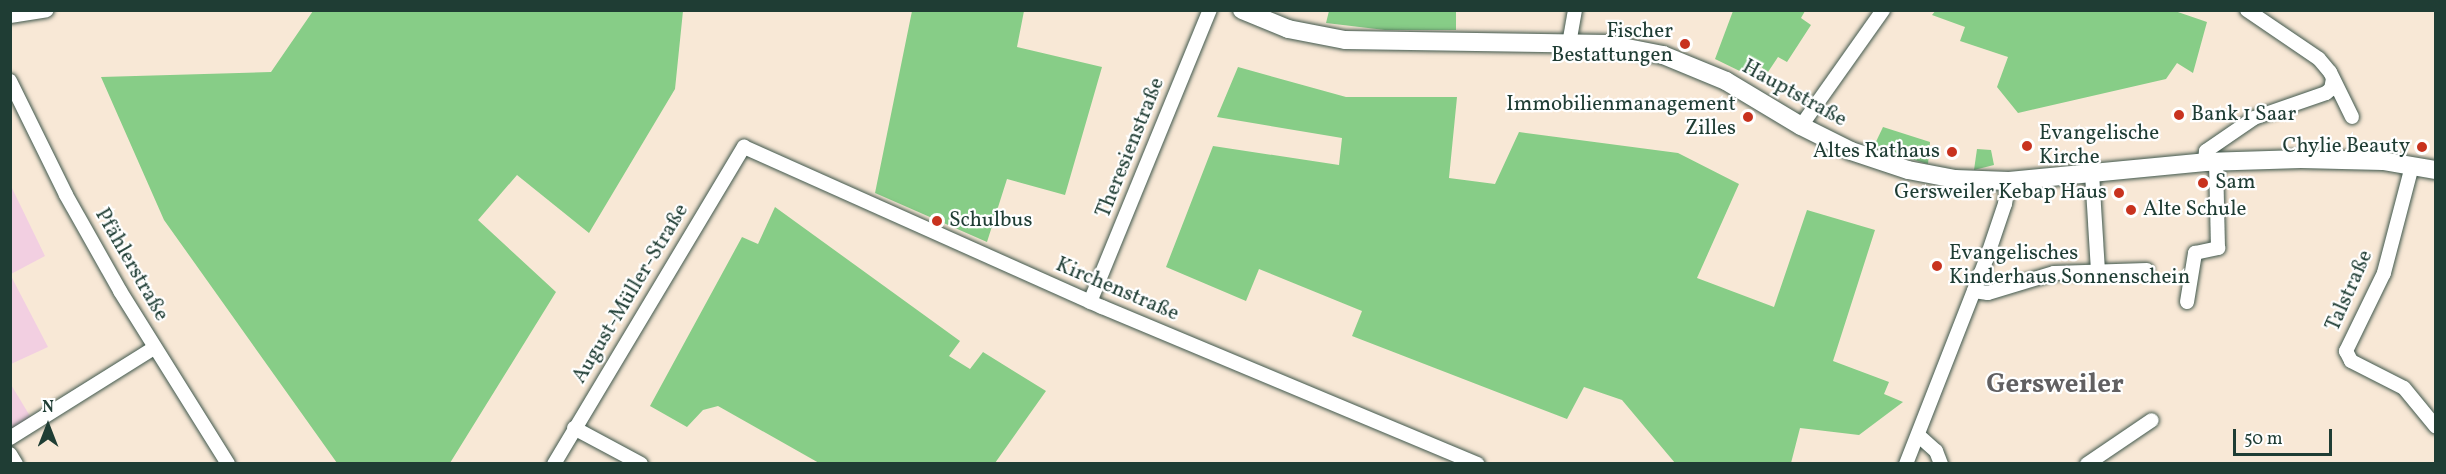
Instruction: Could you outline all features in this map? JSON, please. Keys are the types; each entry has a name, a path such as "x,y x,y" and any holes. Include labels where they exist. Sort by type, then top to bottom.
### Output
{"main road":[{"name":"Hauptstraße","path":"1242,10 1288,29 1345,40 1607,44 1663,55 1726,81 1801,126 1851,151 1908,170 1955,179 2009,181 2211,161 2355,160 2436,170"}],"street":[{"path":"10,16 47,10"},
{"name":"Theresienstraße","path":"1090,302 1210,10"},
{"path":"1569,44 1575,10"},
{"path":"1801,126 1883,10"},
{"path":"2247,10 2319,59 2352,117"},
{"path":"2187,302 2195,253 2218,248 2211,161 2206,151 2254,118 2326,93 2331,89 2333,80"},
{"name":"Pfählerstraße","path":"10,81 66,195 154,348 228,464"},
{"name":"Kirchenstraße","path":"744,147 1090,302 1477,464"},
{"name":"August-Müller-Straße","path":"554,464 744,147"},
{"name":"Talstraße","path":"2412,166 2384,273 2346,351 2351,360 2404,388 2436,428"},
{"path":"2092,173 2098,271"},
{"path":"1906,464 1974,291 2005,204 2009,181"},
{"path":"1974,291 1988,293 2054,273 2147,270"},
{"path":"10,438 154,348"},
{"path":"2087,464 2152,420"},
{"path":"574,428 641,464"},
{"path":"1918,435 1936,451 1941,464"},
{"path":"10,454 16,464"}],"shaded area":[{"path":"11,186 45,256 10,274"},
{"path":"11,276 48,347 10,364"},
{"path":"10,383 33,421 10,430"}],"green space":[{"path":"1936,10 2172,10 2207,22 2193,73 2177,63 2166,79 2018,113 1997,87 2008,57 1960,41 1965,27 1932,15"},
{"path":"313,11 683,11 675,89 589,233 517,175 478,220 556,292 450,463 337,463 164,220 101,77 271,72"},
{"path":"912,11 1024,11 1017,47 1102,67 1065,195 1007,179 987,242 875,193"},
{"path":"1329,11 1456,11 1456,30 1385,30 1326,23"},
{"path":"1733,11 1805,11 1801,18 1811,25 1787,62 1778,57 1768,72 1761,67 1754,78 1715,59"},
{"path":"1238,67 1346,97 1457,97 1449,178 1495,184 1519,132 1678,153 1739,184 1697,278 1774,307 1807,210 1875,230 1833,361 1889,382 1884,394 1903,402 1859,435 1800,428 1791,463 1675,463 1622,400 1584,387 1567,419 1352,336 1362,311 1259,269 1246,301 1166,267 1213,146 1339,165 1342,138 1217,117"},
{"path":"1883,127 1930,142 1928,164 1873,148"},
{"path":"1977,149 1991,150 1994,165 1974,170"},
{"path":"775,207 960,341 949,356 970,369 983,352 1046,391 995,463 819,463 718,406 703,410 687,427 650,406 742,237 758,244"}],"place":[{"name":"Fischer Bestattungen","path":"1685,44"},
{"name":"Bank 1 Saar","path":"2179,115"},
{"name":"Immobilienmanagement Zilles","path":"1748,117"},
{"name":"Evangelische Kirche","path":"2027,146"},
{"name":"Chylie Beauty","path":"2422,147"},
{"name":"Altes Rathaus","path":"1952,152"},
{"name":"Sam","path":"2203,183"},
{"name":"Gersweiler Kebap Haus","path":"2119,193"},
{"name":"Alte Schule","path":"2131,210"},
{"name":"Schulbus","path":"937,221"},
{"name":"Evangelisches Kinderhaus Sonnenschein","path":"1937,266"}],"district":[{"name":"Gersweiler","path":"2055,386"}]}
